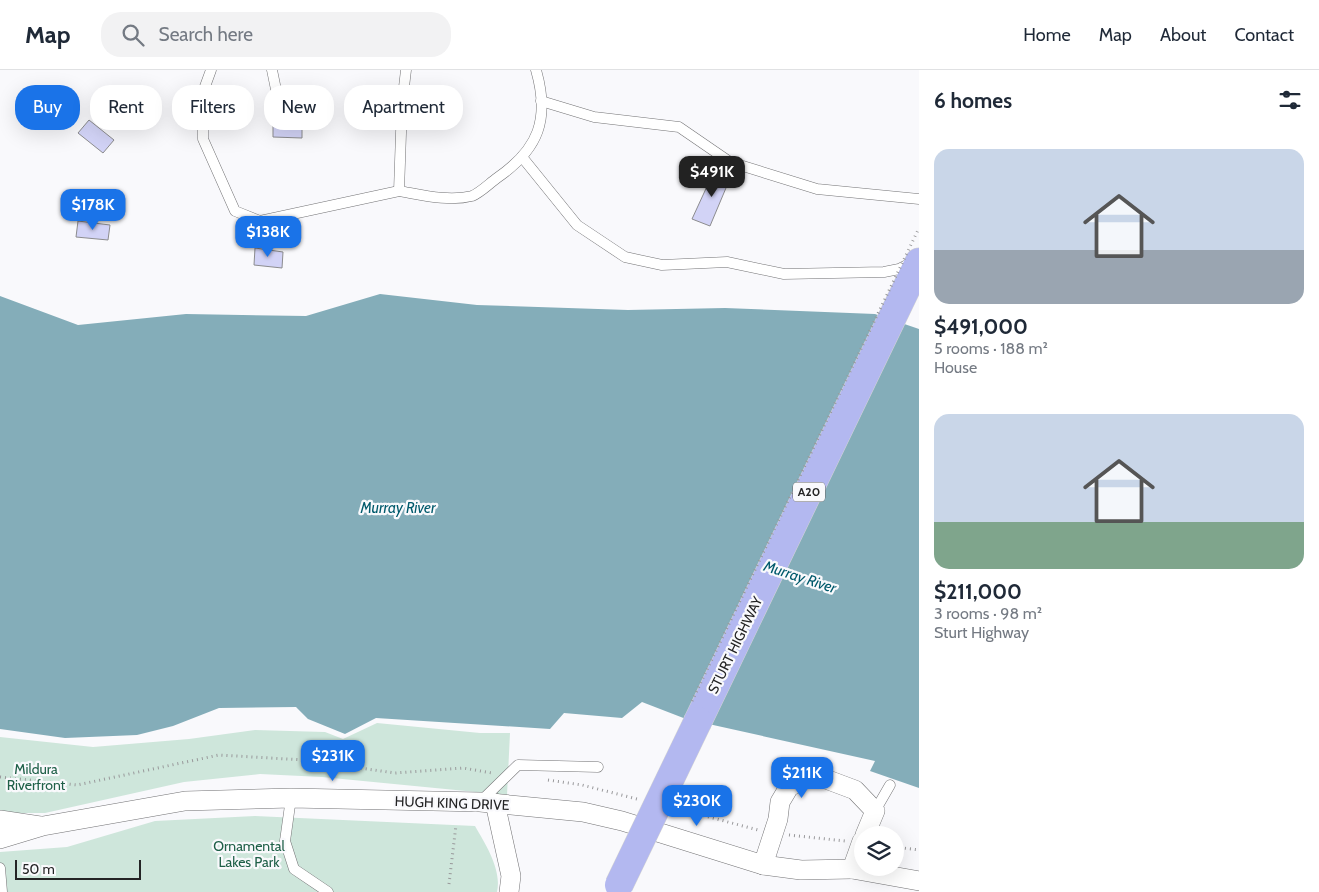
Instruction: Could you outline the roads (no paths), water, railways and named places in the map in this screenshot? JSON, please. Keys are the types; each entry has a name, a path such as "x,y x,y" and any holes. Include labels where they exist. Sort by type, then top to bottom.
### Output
{"highway":[{"name":"STURT HIGHWAY","path":"617,889 919,260"}],"street":[{"path":"762,865 778,819 780,802 789,787 806,778 823,778 855,790 875,811 869,826"},
{"name":"HUGH KING DRIVE","path":"0,839 43,826 185,801 291,798 487,802 584,812 622,821 762,865 801,870 852,869 919,881"},
{"path":"487,802 511,876 509,892"},
{"name":"HUGH KING DRIVE","path":"0,820 43,826"},
{"path":"852,869 854,863"}],"lane":[{"path":"211,70 203,92 203,139 235,211 260,221 400,191 438,197 472,196 503,174 529,150 543,117 536,70"},
{"path":"272,70 275,85"},
{"path":"400,191 402,104 406,70"},
{"path":"541,101 594,117 678,126 730,162 817,189 919,199"},
{"path":"522,157 577,225 625,257 662,265 727,262 784,274 884,272 899,269 919,260"},
{"path":"487,802 518,765 598,766"},
{"path":"875,811 890,785"},
{"path":"291,798 285,840 294,869 328,892"},
{"path":"0,868 2,892"}],"water":[{"name":"Murray River","path":"380,294 477,305 628,310 725,308 875,314 919,329 919,788 870,771 875,761 686,719 642,702 622,718 564,713 550,729 376,718 345,734 308,719 296,707 219,708 173,726 137,735 65,738 0,729 0,296 78,325 186,314 306,316"}],"park label":[{"name":"Mildura Riverfront","path":"36,778"},
{"name":"Ornamental Lakes Park","path":"249,854"}]}
